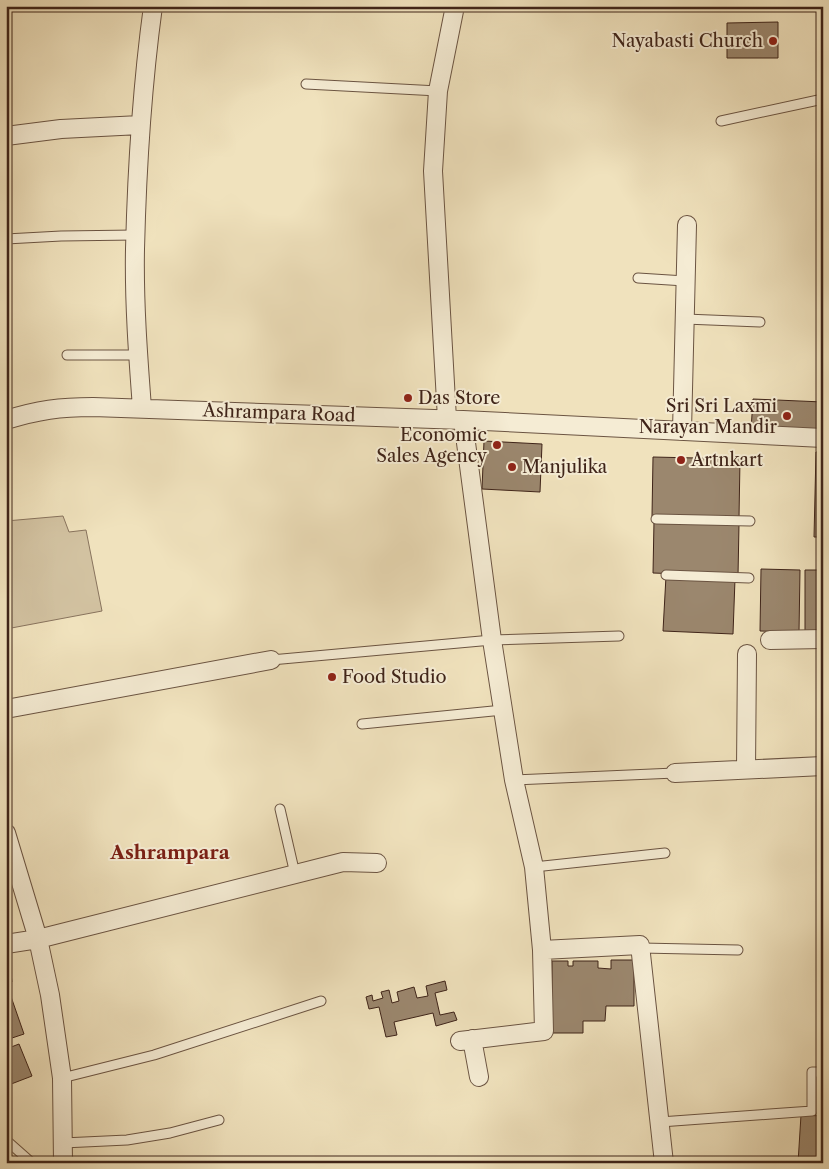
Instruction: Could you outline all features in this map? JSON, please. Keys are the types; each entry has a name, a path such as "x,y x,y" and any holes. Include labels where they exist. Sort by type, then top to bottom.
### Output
{"street":[{"path":"142,408 136,321 135,235 142,95 153,6"},
{"path":"455,6 438,91 433,171 455,419 514,780 534,867 542,950 544,1031 466,1040 479,1077"},
{"path":"6,136 140,125"},
{"path":"682,431 687,225"},
{"name":"Ashrampara Road","path":"6,420 33,412 62,407 142,408 455,419 823,438"},
{"path":"770,640 823,639"},
{"path":"746,769 747,654"},
{"path":"6,709 271,660"},
{"path":"675,773 823,766"},
{"path":"6,833 38,939 50,995 62,1078 63,1163"},
{"path":"6,944 38,939 344,862 377,863"},
{"path":"542,950 640,945 664,1163"}],"lane":[{"path":"306,84 438,91"},
{"path":"722,121 823,99"},
{"path":"6,239 135,235"},
{"path":"638,278 685,281"},
{"path":"685,319 760,322"},
{"path":"67,355 138,355"},
{"path":"656,519 750,521"},
{"path":"666,575 749,578"},
{"path":"271,660 492,640 619,636"},
{"path":"362,724 503,710"},
{"path":"514,780 675,773"},
{"path":"280,809 295,874"},
{"path":"534,867 665,853"},
{"path":"641,948 738,950"},
{"path":"62,1078 154,1055 320,1002"},
{"path":"660,1122 812,1111 812,1072 823,1072"},
{"path":"63,1143 127,1140 170,1133 219,1120"},
{"path":"6,1140 32,1163"}],"shaded area":[{"path":"63,516 69,532 86,530 102,611 6,629 6,521"}],"building":[{"path":"778,22 778,58 727,58 727,23"},
{"name":"Sri Sri Laxmi Narayan Mandir","path":"753,399 823,402 823,434 751,430"},
{"name":"Manjulika","path":"484,441 542,444 540,492 482,489"},
{"path":"816,452 823,452 823,537 814,537"},
{"path":"653,457 740,459 739,518 652,516"},
{"path":"654,521 739,524 738,576 653,573"},
{"path":"761,569 800,570 799,632 760,631"},
{"path":"805,570 823,570 823,632 805,632"},
{"path":"666,576 735,579 733,634 663,631"},
{"path":"6,949 8,949 12,982 6,983"},
{"path":"611,960 634,960 634,1006 606,1006 605,1021 583,1021 583,1033 552,1033 552,961 568,961 568,966 573,966 573,961 598,961 598,968 611,969"},
{"path":"445,981 447,990 435,993 440,1015 454,1012 457,1020 436,1026 433,1013 394,1022 397,1035 386,1037 379,1007 369,1009 366,997 372,995 373,1001 383,998 381,992 389,990 392,1003 399,1001 397,992 414,987 417,998 428,996 426,986"},
{"path":"8,988 24,1034 6,1040 6,989"},
{"path":"19,1044 32,1076 6,1086 6,1049"},
{"path":"801,1115 823,1116 823,1163 798,1163"}],"place":[{"name":"Nayabasti Church","path":"773,41"},
{"name":"Das Store","path":"408,398"},
{"name":"Sri Sri Laxmi Narayan Mandir","path":"787,416"},
{"name":"Economic Sales Agency","path":"497,445"},
{"name":"Artnkart","path":"681,460"},
{"name":"Manjulika","path":"512,467"},
{"name":"Food Studio","path":"332,677"}],"district":[{"name":"Ashrampara","path":"170,852"}]}
